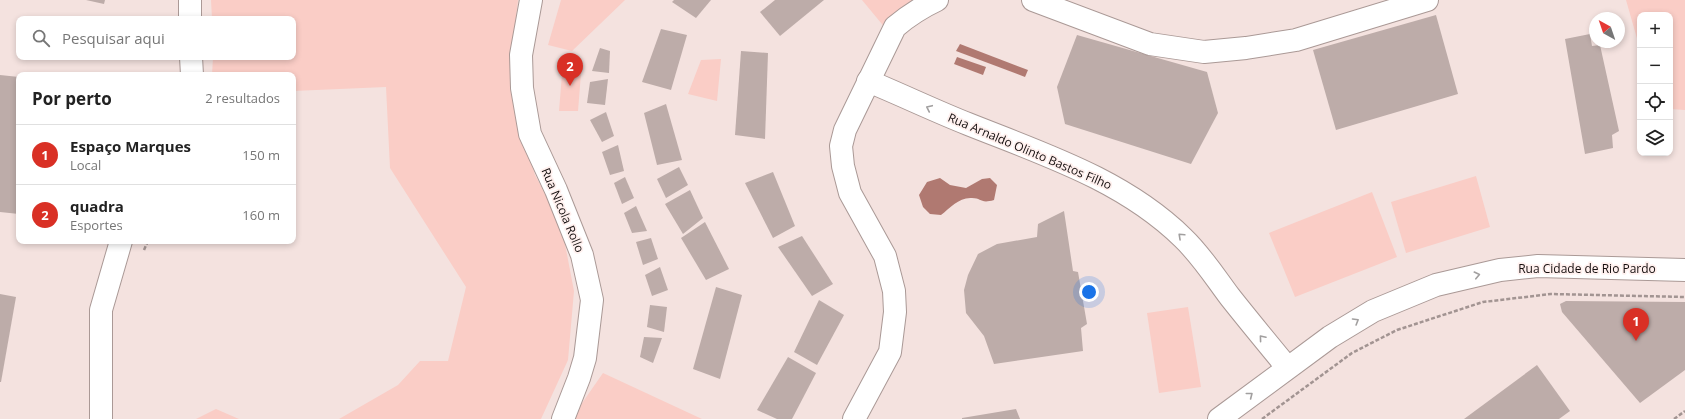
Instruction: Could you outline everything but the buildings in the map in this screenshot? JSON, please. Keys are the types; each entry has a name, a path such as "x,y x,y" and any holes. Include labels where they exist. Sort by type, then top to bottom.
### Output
{"street":[{"path":"190,0 190,16"},
{"name":"Rua Nicola Rollo","path":"530,0 521,55 522,88 530,134 556,190 582,255 592,300 585,358 563,419"},
{"path":"854,419 890,352 895,312 894,291 885,256 850,193 843,166 841,146 845,130 895,27 905,18 927,4 937,0"},
{"path":"1033,0 1150,44 1204,52 1246,48 1296,40 1427,0"},
{"path":"191,60 192,72"},
{"name":"Rua Arnaldo Olinto Bastos Filho","path":"868,81 936,111 1078,169 1123,191 1150,210 1183,238 1204,262 1257,332 1287,367"},
{"path":"101,419 101,310 120,244"},
{"name":"Rua Cidade de Rio Pardo","path":"1219,419 1287,367 1330,337 1373,311 1436,285 1500,270 1538,266 1685,270"}],"path":[{"path":"1262,419 1352,353 1397,330 1483,302 1551,294 1685,297"},
{"path":"1674,419 1685,411"}],"shaded area":[{"path":"211,0 518,0 513,43 517,115 535,175 561,223 574,291 568,360 541,419 339,419 398,385 420,361 448,361 466,287 390,168 386,87 296,91 296,72 212,72 213,60 296,60 296,16 212,16"},
{"path":"561,0 625,0 572,51 548,45"},
{"path":"862,0 931,0 891,35"},
{"path":"1626,0 1685,0 1685,110 1673,109 1673,12 1637,12 1637,38"},
{"path":"960,44 1028,70 1025,77 956,51"},
{"path":"957,57 986,67 983,75 954,64"},
{"path":"721,59 717,101 688,94 701,60"},
{"path":"582,61 578,111 559,111 563,62"},
{"path":"1476,176 1490,227 1406,253 1391,202"},
{"path":"940,178 950,185 966,188 982,179 990,178 997,185 994,200 984,201 975,198 967,198 959,201 941,215 930,214 923,207 919,195 927,182"},
{"path":"1372,192 1397,257 1295,297 1269,233"},
{"path":"1188,307 1201,387 1159,393 1147,313"},
{"path":"603,373 702,419 571,419"},
{"path":"216,409 239,419 196,419"}],"place":[{"name":"quadra","path":"570,86"},
{"name":"Espaço Marques","path":"1636,341"}]}
